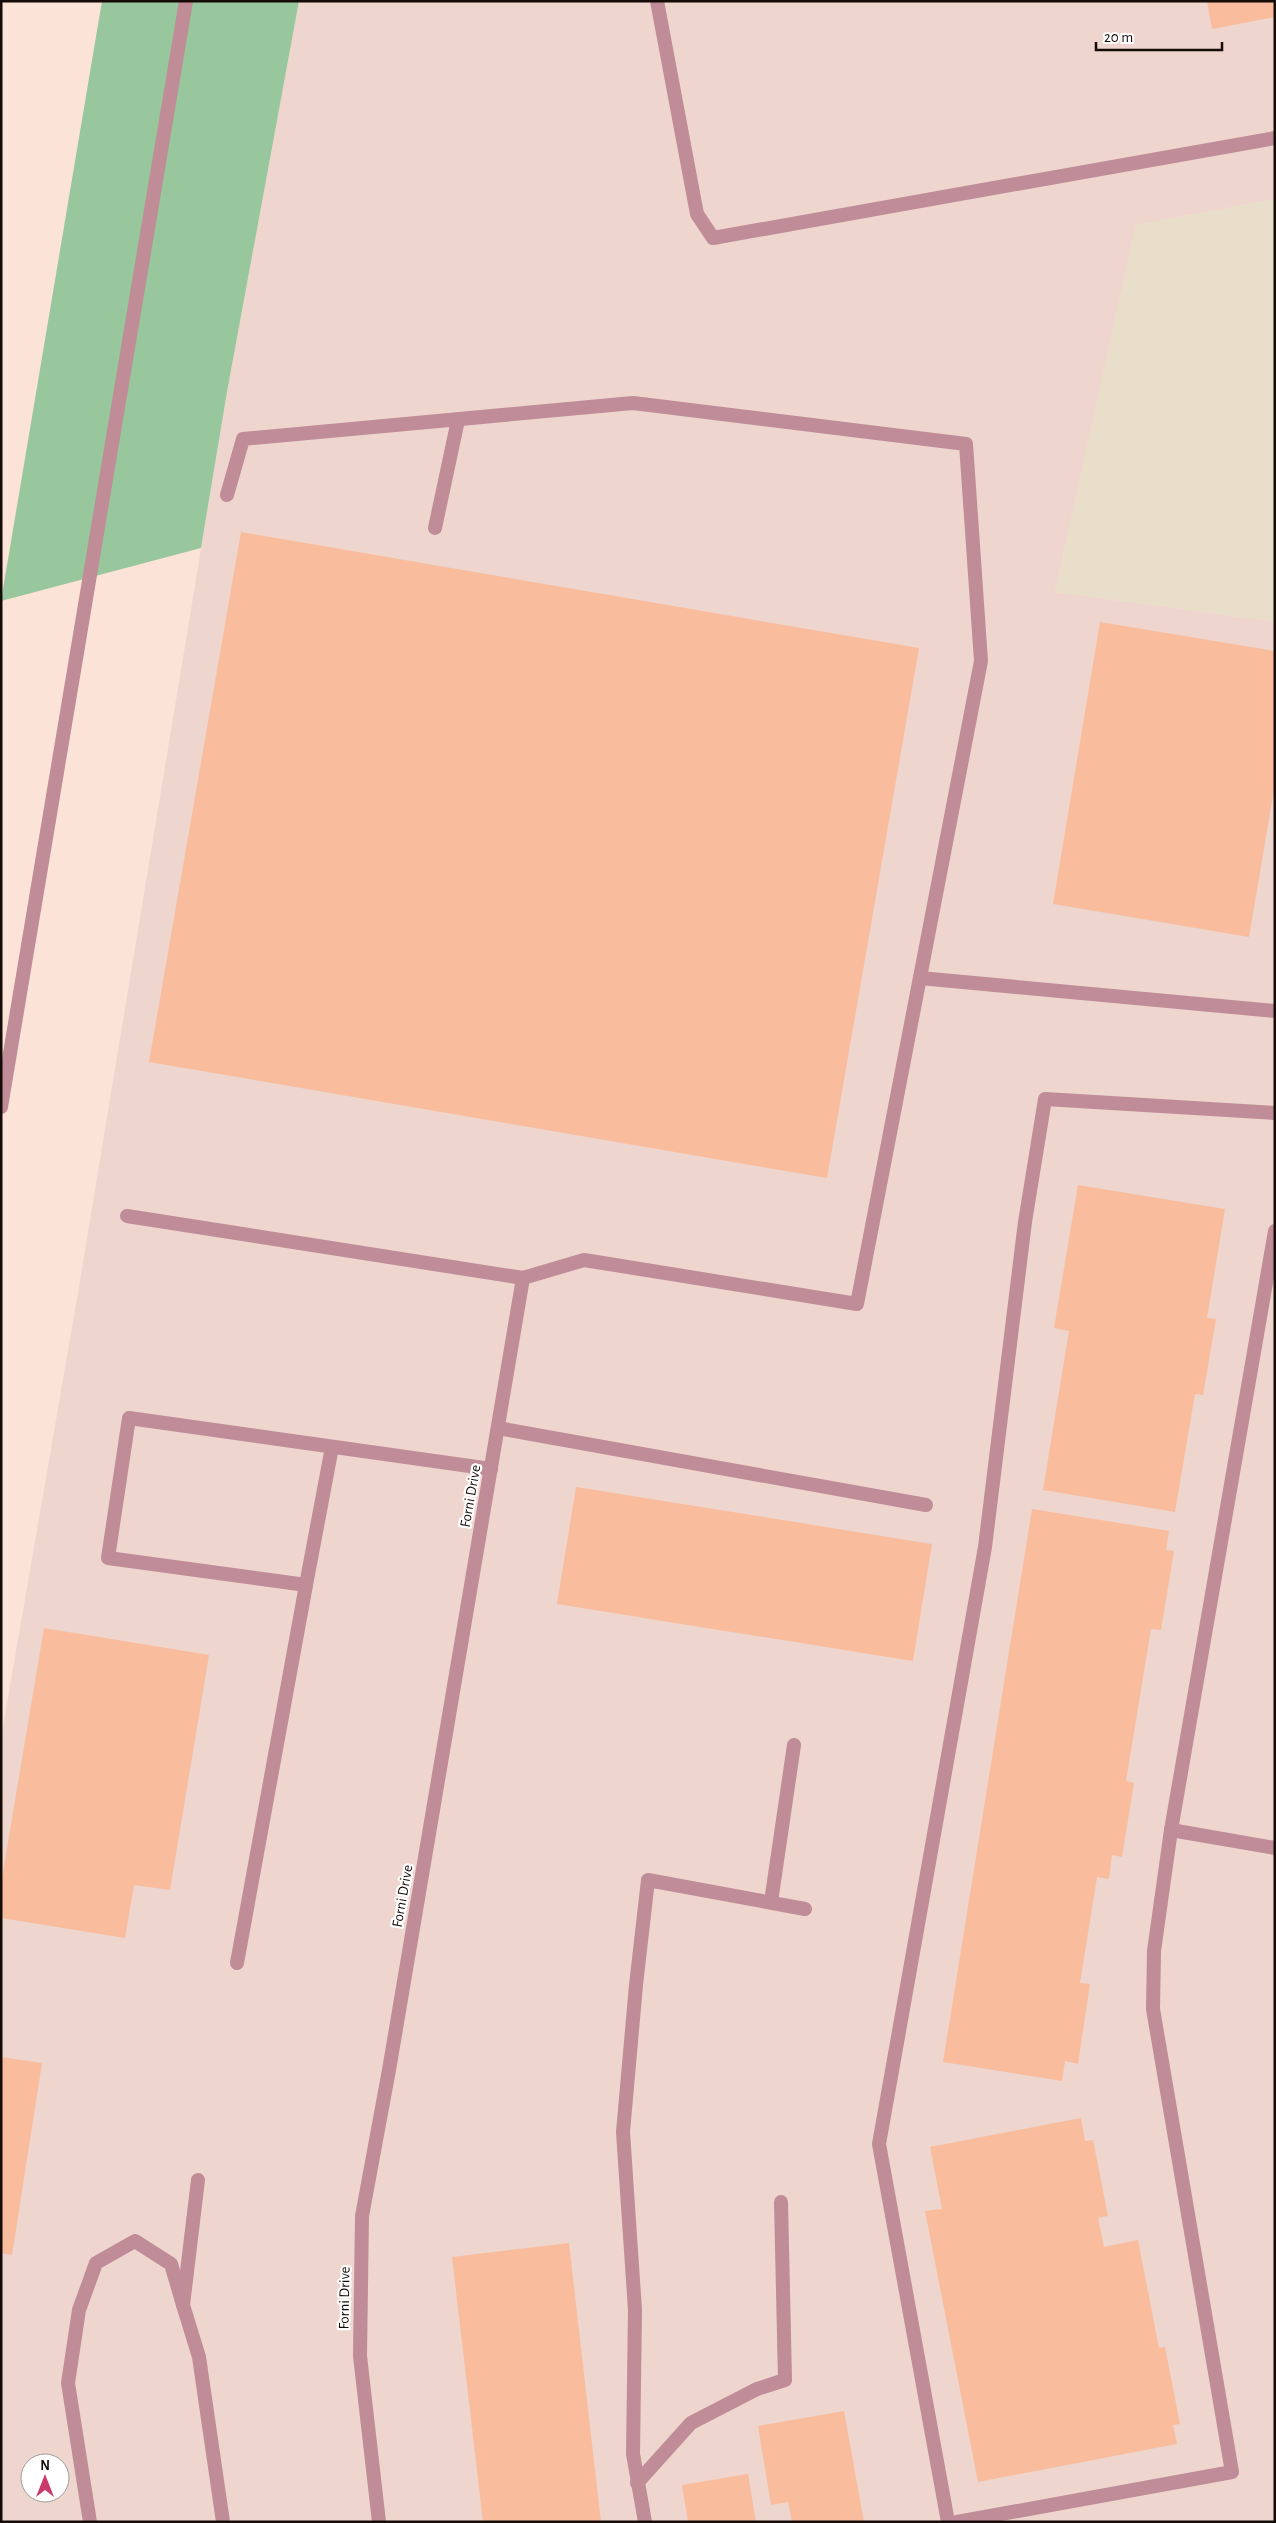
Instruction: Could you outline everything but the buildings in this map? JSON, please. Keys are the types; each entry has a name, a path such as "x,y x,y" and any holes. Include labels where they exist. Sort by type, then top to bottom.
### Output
{"street":[{"path":"1,1107 186,1"},
{"path":"657,1 697,214 713,238 1275,138"},
{"path":"126,1216 523,1278 584,1260 857,1304 981,661 966,444 633,403 243,440 227,495"},
{"path":"435,528 458,420"},
{"path":"920,978 1275,1011"},
{"path":"948,2522 879,2144 985,1547 1025,1222 1045,1099 1275,1113"},
{"path":"957,2522 1232,2472 1153,2009 1154,1951 1171,1830 1275,1231"},
{"name":"Forni Drive","path":"379,2522 360,2356 362,2216 389,2070 523,1278"},
{"path":"306,1585 108,1558 129,1418 491,1469"},
{"path":"498,1428 926,1505"},
{"path":"238,1963 332,1447"},
{"path":"771,1902 794,1745"},
{"path":"1171,1830 1275,1848"},
{"path":"645,2522 633,2454 635,2310 623,2132 636,1985 648,1880 805,1909"},
{"path":"183,2305 198,2180"},
{"path":"637,2484 691,2423 757,2389 785,2380 781,2202"},
{"path":"90,2522 68,2383 79,2310 96,2263 135,2241 172,2264 199,2357 223,2522"}],"shaded area":[{"path":"299,1 1275,1 1275,199 1136,225 1055,592 1275,622 1275,2522 1,2522 1,1738 78,1293 227,392"},
{"path":"1275,199 1275,622 1055,592 1136,225"}],"green space":[{"path":"102,1 299,1 227,392 201,548 1,601"}]}
